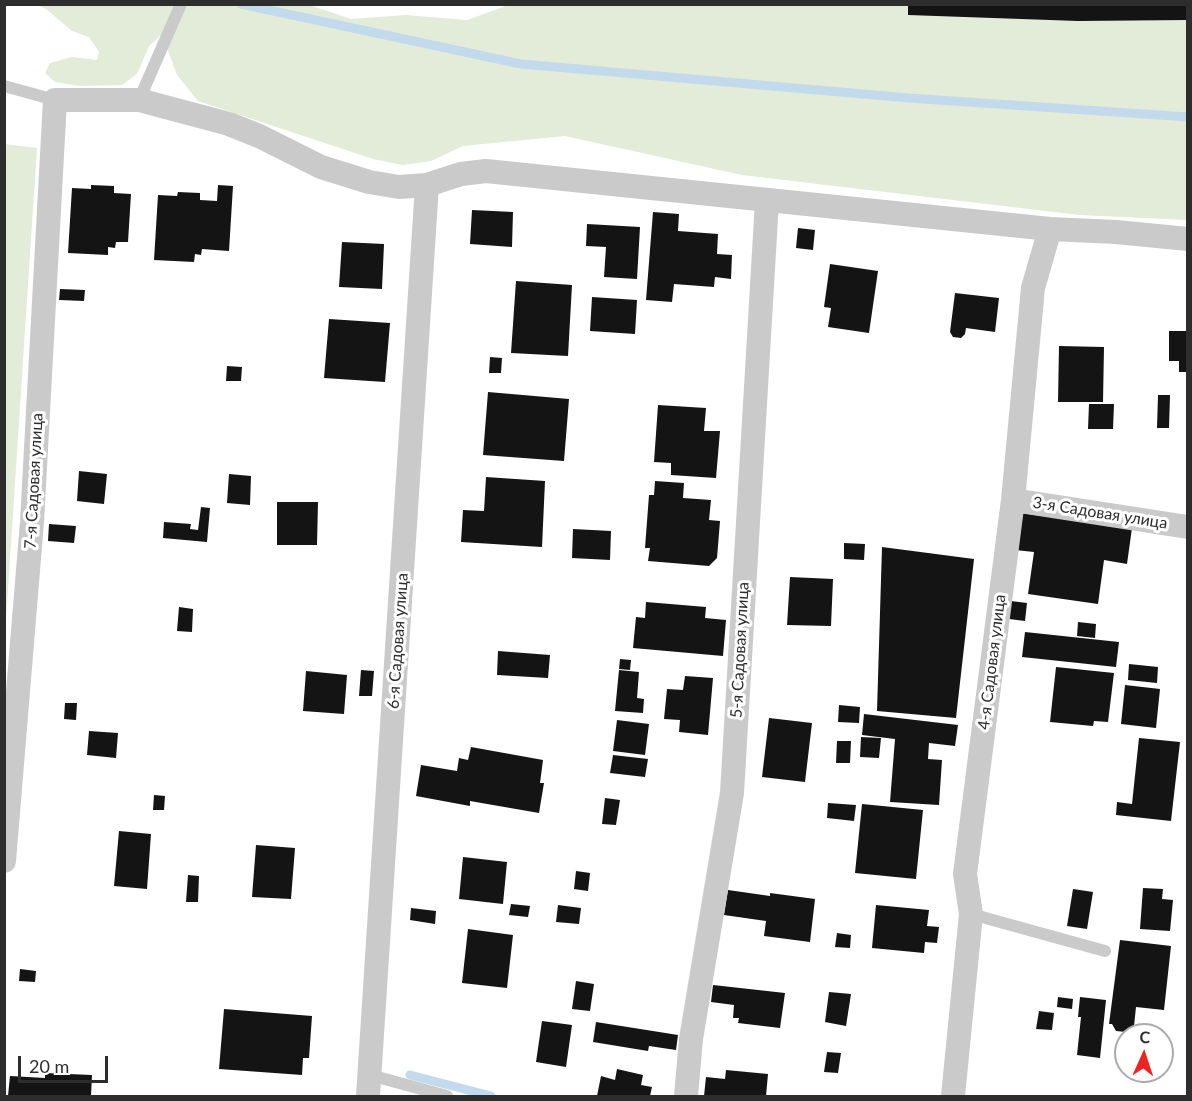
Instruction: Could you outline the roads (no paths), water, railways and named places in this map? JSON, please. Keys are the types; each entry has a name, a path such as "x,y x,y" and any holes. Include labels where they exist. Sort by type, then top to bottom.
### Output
{"street":[{"path":"55,100 139,100 229,124 259,136 321,167 369,182 399,187 427,185 461,174 486,171 1050,229 1188,239"},
{"name":"7-я Садовая улица","path":"4,861 32,522 55,100"},
{"name":"6-я Садовая улица","path":"369,1086 427,185"},
{"name":"5-я Садовая улица","path":"686,1096 691,1039 732,793 767,201"},
{"name":"4-я Садовая улица","path":"953,1096 971,914 965,874 1013,500 1033,288 1050,229"},
{"name":"3-я Садовая улица","path":"1013,500 1188,527"}],"lane":[{"path":"139,100 181,4"},
{"path":"4,86 55,100"},
{"path":"971,914 1105,951"},
{"path":"369,1086 447,1096"}],"waterway":[{"path":"241,4 521,64 909,98 1188,117"},
{"path":"410,1075 491,1096"}]}
